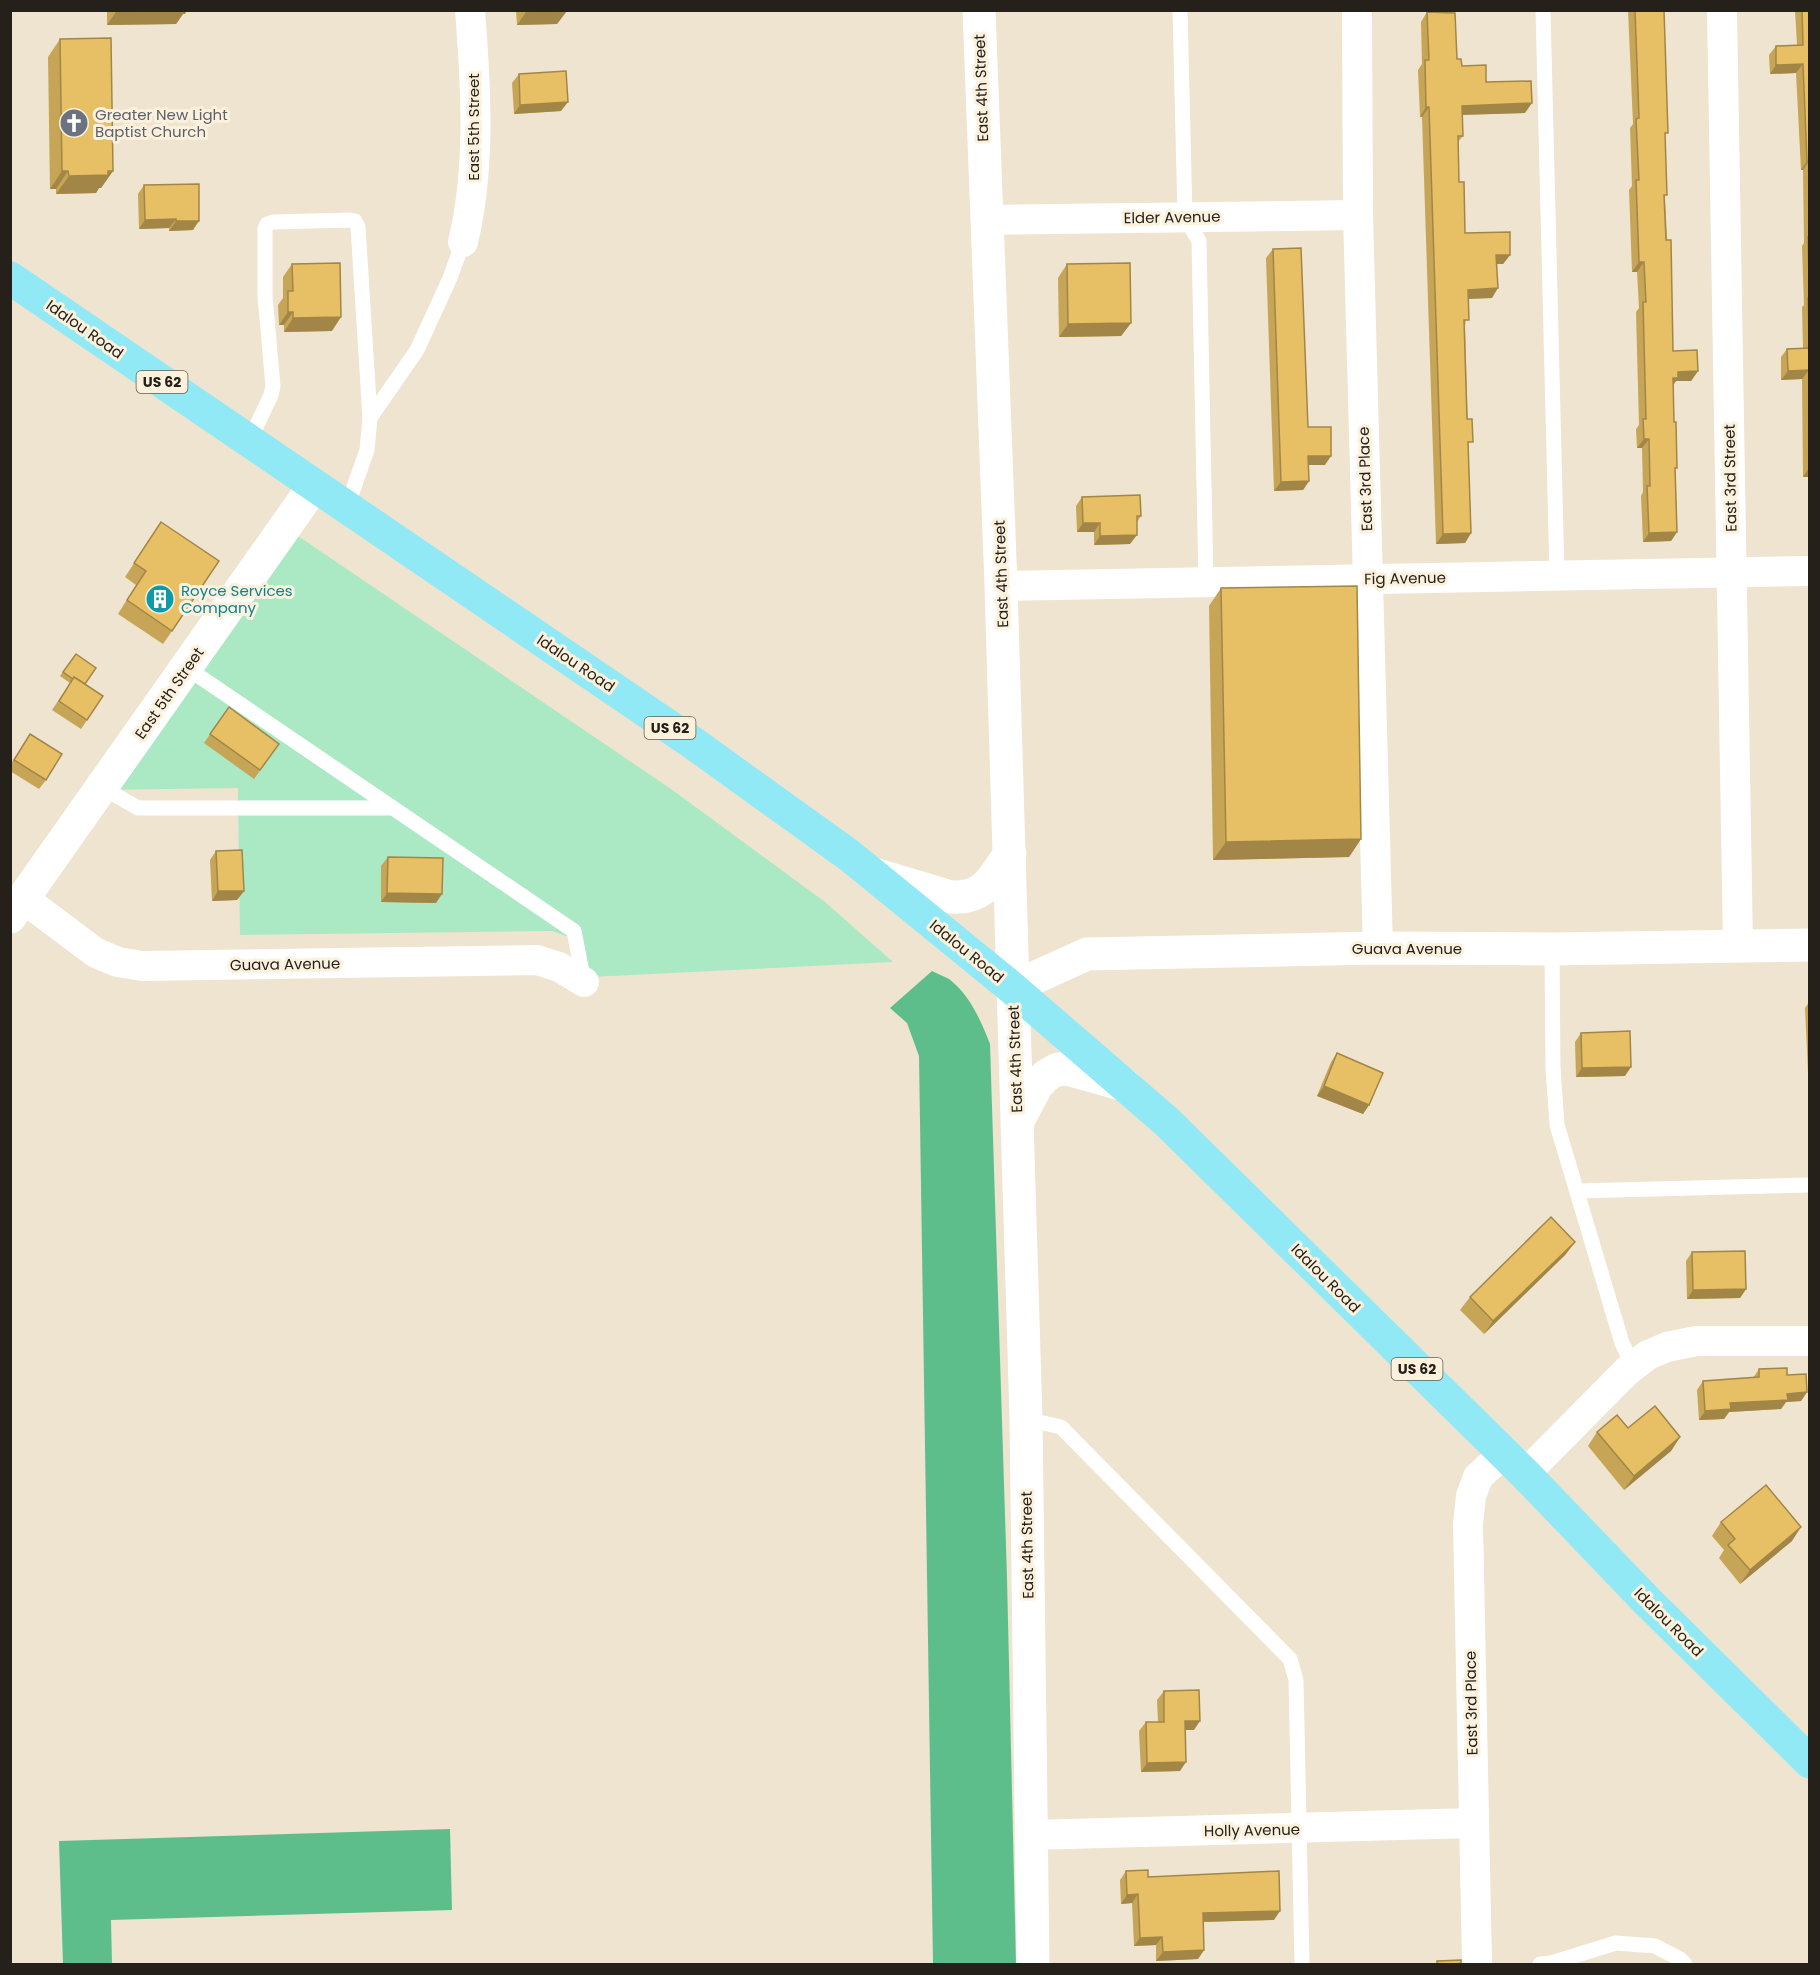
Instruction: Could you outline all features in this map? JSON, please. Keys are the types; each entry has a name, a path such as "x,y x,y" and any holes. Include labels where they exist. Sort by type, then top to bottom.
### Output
{"main road":[{"name":"Idalou Road","path":"10,278 693,744 871,873 1012,988 1166,1121 1514,1464 1647,1601 1809,1762"}],"street":[{"name":"East 5th Street","path":"463,242 471,209 475,176 470,10"},
{"name":"East 4th Street","path":"979,10 1001,586 1018,1123 1026,1419 1033,1965"},
{"name":"East 3rd Place","path":"1357,10 1358,214 1378,948"},
{"name":"East 3rd Street","path":"1722,10 1738,946"},
{"name":"Elder Avenue","path":"986,220 1358,214"},
{"name":"East 5th Street","path":"17,908 314,486"},
{"name":"Fig Avenue","path":"1001,586 1809,572"},
{"path":"871,873 951,897 964,898 980,892 989,884 1010,853"},
{"name":"Guava Avenue","path":"17,908 96,953 118,962 142,966 537,960 559,967 584,982"},
{"name":"Guava Avenue","path":"1012,988 1088,954 1378,948 1552,949 1809,945"},
{"path":"1018,1123 1037,1085 1047,1074 1058,1069 1071,1070 1125,1085"},
{"name":"East 3rd Place","path":"1477,1965 1468,1524 1471,1496 1478,1477 1514,1464 1648,1354 1681,1343 1696,1341 1809,1341"},
{"name":"Holly Avenue","path":"1030,1834 1474,1823"}],"lane":[{"path":"1180,10 1185,217 1199,241 1206,582"},
{"path":"1543,10 1557,575"},
{"path":"249,442 272,395 273,386 265,296 265,229 267,224 355,221 358,227 370,418 368,450 347,507"},
{"path":"370,418 417,350 450,279 463,242"},
{"path":"187,668 574,932 584,982"},
{"path":"103,788 138,808 393,808"},
{"path":"1552,949 1553,1068 1557,1125 1622,1343 1633,1366"},
{"path":"1578,1191 1809,1185"},
{"path":"1026,1419 1061,1427 1290,1659 1296,1680 1302,1965"},
{"path":"1540,1965 1616,1944 1655,1946 1680,1959 1685,1965"}],"green space":[{"path":"295,534 671,789 825,902 893,962 590,977 586,956 572,938 552,931 240,935 238,788 96,790"},
{"path":"932,971 949,979 963,993 979,1018 990,1044 1007,1578 1016,1964 933,1964 919,1056 907,1023 890,1008"},
{"path":"450,1829 452,1910 111,1920 112,1964 63,1964 59,1841"}],"building":[{"path":"116,10 185,10 185,11 116,12"},
{"path":"526,10 567,10 567,11 526,12"},
{"path":"1635,10 1664,10 1668,133 1665,133 1667,195 1664,195 1666,240 1671,240 1673,351 1697,350 1698,371 1678,372 1678,378 1673,378 1674,422 1676,422 1677,532 1649,533 1647,486 1650,486 1649,439 1644,439 1643,419 1646,419 1643,302 1646,302 1644,262 1639,262 1636,180 1639,180 1636,119 1639,118"},
{"path":"1802,10 1809,10 1809,161 1807,161 1803,64 1776,65 1776,46 1803,45"},
{"path":"1427,12 1455,13 1457,59 1461,59 1462,66 1486,65 1486,82 1531,81 1532,103 1462,106 1463,136 1458,136 1459,182 1464,182 1465,233 1510,232 1510,255 1496,255 1498,288 1468,290 1469,320 1464,320 1467,419 1472,419 1473,442 1468,442 1471,533 1443,534 1429,107 1426,107 1425,60 1429,60"},
{"name":"Greater New Light Baptist Church","path":"111,38 113,171 108,171 108,175 69,176 68,171 62,171 60,39"},
{"path":"566,71 568,102 520,105 519,74"},
{"path":"199,184 199,221 145,220 144,185"},
{"path":"1301,248 1308,427 1331,427 1331,456 1308,456 1309,481 1281,482 1273,249"},
{"path":"340,263 341,317 293,318 293,312 288,312 288,291 293,291 292,264"},
{"path":"1130,263 1131,323 1068,324 1067,264"},
{"path":"1809,348 1809,370 1788,371 1787,349"},
{"path":"1140,495 1141,516 1137,516 1137,535 1100,536 1100,523 1083,523 1082,497"},
{"name":"Royce Services Company","path":"161,522 219,561 172,631 127,600 146,571 134,563"},
{"path":"1357,586 1361,839 1226,842 1221,588"},
{"path":"76,654 96,668 85,684 63,672"},
{"path":"74,677 103,696 87,720 59,701"},
{"path":"229,707 279,744 260,770 210,734"},
{"path":"30,734 62,754 46,780 14,760"},
{"path":"242,850 244,891 218,891 216,851"},
{"path":"388,857 443,858 442,894 387,893"},
{"path":"1630,1031 1631,1067 1582,1068 1581,1033"},
{"path":"1337,1053 1383,1073 1369,1105 1324,1086"},
{"path":"1551,1217 1575,1242 1493,1321 1470,1297"},
{"path":"1745,1251 1746,1289 1693,1290 1692,1252"},
{"path":"1787,1368 1787,1375 1806,1374 1807,1392 1787,1394 1788,1400 1730,1403 1731,1409 1705,1411 1703,1381 1759,1377 1759,1369"},
{"path":"1655,1406 1680,1437 1634,1476 1597,1432 1617,1415 1628,1428"},
{"path":"1766,1485 1801,1527 1750,1570 1728,1545 1735,1539 1721,1522"},
{"path":"1199,1690 1200,1721 1185,1721 1186,1762 1147,1763 1146,1722 1164,1722 1164,1691"},
{"path":"1148,1870 1148,1877 1279,1871 1280,1911 1203,1913 1204,1950 1163,1952 1162,1937 1140,1938 1138,1894 1127,1895 1126,1871"},
{"path":"1461,1960 1461,1965 1437,1965 1437,1961"}],"place":[{"name":"Greater New Light Baptist Church","path":"74,123"},
{"name":"Royce Services Company","path":"160,599"}]}
